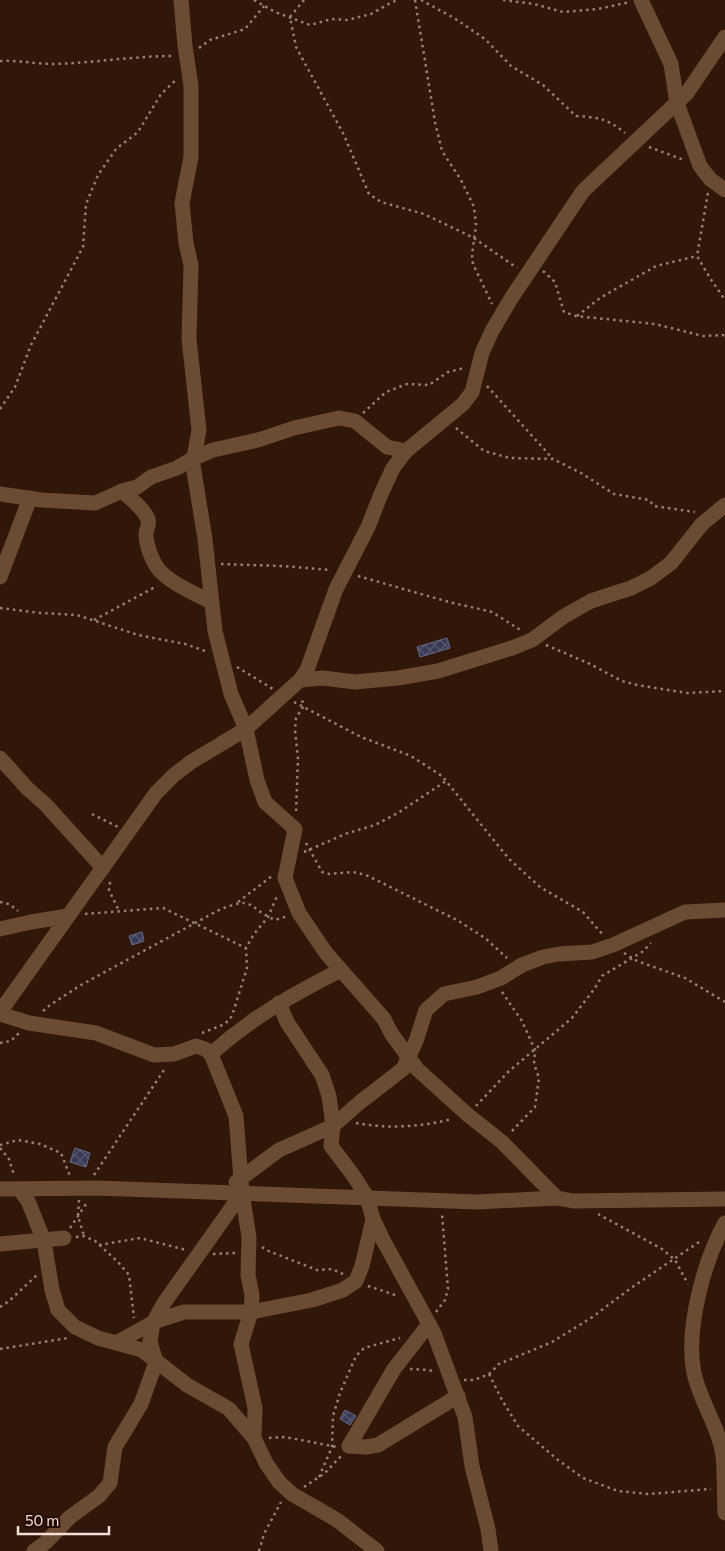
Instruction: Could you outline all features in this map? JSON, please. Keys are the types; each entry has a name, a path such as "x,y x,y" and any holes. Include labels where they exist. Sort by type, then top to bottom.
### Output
{"street":[{"path":"181,0 192,86 191,157 182,203 186,243 191,265 190,339 199,430 193,459 215,631 231,694 246,730 257,780 265,802 295,829 285,878 299,913 326,953 384,1019 391,1033 417,1069 502,1142 557,1198"},
{"path":"641,0 671,64 677,103 700,166 710,179 725,190"},
{"path":"254,1438 255,1408 241,1344 251,1312 252,1295 248,1275 249,1237 241,1186 236,1116 211,1054 205,1049 196,1046 174,1054 154,1055 96,1033 29,1024 0,1013 156,793 190,762 246,730 299,681 307,670 324,619 368,527 393,468 406,451 463,404 472,392 479,366 499,318 583,191 687,93 725,37"},
{"path":"0,494 89,504 95,503 122,491 137,487 151,477 177,468 213,450 339,418 355,420 387,447 406,451"},
{"path":"122,491 149,520 146,532 148,544 158,568 172,580 212,602"},
{"path":"0,577 30,498"},
{"path":"299,681 323,678 355,682 438,671 532,640 563,617 591,601 631,588 650,578 670,564 702,524 720,510"},
{"path":"0,758 103,868"},
{"path":"34,1551 45,1544 70,1517 99,1496 110,1484 115,1447 141,1404 156,1362 150,1341 153,1323 164,1303 200,1254 241,1186 280,1150 333,1126 403,1069 410,1057 424,1016 431,1004 444,994 477,987 494,981 517,968 543,957 592,952 613,945 685,912 725,910"},
{"path":"0,929 68,916"},
{"path":"211,1054 256,1017 341,970"},
{"path":"279,1003 287,1022 322,1075 329,1096 333,1126 331,1146 367,1197 373,1219 382,1240 434,1333 465,1417 472,1466 488,1529 491,1551"},
{"path":"0,1189 217,1192 241,1186 367,1197 477,1202 557,1198 573,1201 725,1199"},
{"path":"19,1189 28,1201 44,1241 52,1290 58,1310 75,1327 98,1338 142,1350 186,1385 229,1409 254,1438 266,1463 279,1482 292,1494 337,1520 377,1551"},
{"path":"116,1343 153,1323 184,1312 251,1312 312,1300 343,1290 356,1281 362,1266 373,1219"},
{"path":"725,1223 712,1248 697,1302 691,1347 694,1374 723,1456 725,1513"},
{"path":"0,1244 64,1238"},
{"path":"428,1324 394,1369 349,1446 366,1447 378,1445 458,1396"}],"path":[{"path":"254,0 310,25 332,19 347,20 371,14 399,0"},
{"path":"290,17 304,0"},
{"path":"415,0 435,122 442,151 461,180 474,207 476,226 472,255 473,264 499,318"},
{"path":"421,0 454,18 485,39 511,66 543,84 576,116 598,117 606,120 635,141 700,166"},
{"path":"503,0 534,4 563,12 598,9 641,0"},
{"path":"0,409 15,387 31,345 83,247 86,204 98,175 116,149 138,132 161,94 188,62 210,40 244,29 264,6"},
{"path":"290,17 296,47 344,135 369,194 381,202 424,214 474,238 555,282 564,312 576,316 655,324 703,336 725,335"},
{"path":"0,61 14,60 53,64 132,57 188,62"},
{"path":"710,179 697,256 725,300"},
{"path":"576,316 600,298 656,266 697,256"},
{"path":"355,420 386,392 407,384 429,385 448,372 473,365 479,366 490,391 553,459 581,473 614,494 649,500 654,506 720,510"},
{"path":"446,418 484,452 510,458 553,459"},
{"path":"207,564 282,566 345,572 449,602 492,612 519,629 532,640 637,686 687,693 725,691"},
{"path":"94,620 125,602 172,580"},
{"path":"0,608 77,615 138,635 185,644 221,657 282,695 361,737 411,756 442,776 509,859 540,887 583,912 613,945 637,962 685,978 725,1002"},
{"path":"299,681 303,707 296,718 295,730 298,759 295,829 310,849 322,872 328,874 353,872 366,875 448,916 485,938 517,968"},
{"path":"0,1043 11,1041 50,1005 81,985 219,910 237,903 287,863 310,849 345,834 375,825 398,813 446,781"},
{"path":"92,814 128,832"},
{"path":"0,902 9,904 31,922"},
{"path":"237,903 250,903 275,920 299,913"},
{"path":"68,916 163,908 246,948"},
{"path":"355,1123 378,1127 415,1125 437,1122 468,1114 508,1072 572,1018 602,976 642,952 654,941"},
{"path":"494,981 522,1021 535,1050 534,1064 539,1078 535,1107 502,1142"},
{"path":"19,1189 9,1159 0,1147 18,1140 40,1144 61,1152 79,1200 78,1216 84,1236"},
{"path":"428,1324 445,1300 448,1289 441,1200"},
{"path":"596,1213 662,1249 675,1260 697,1302"},
{"path":"64,1238 84,1236 95,1241 129,1275 135,1332"},
{"path":"99,1245 140,1238 200,1254 228,1255 249,1249 258,1244 266,1250 300,1264 318,1270 332,1269 352,1278 359,1285 376,1288 416,1302"},
{"path":"394,1369 429,1370 463,1380 474,1380 489,1374 499,1364 552,1342 591,1318 631,1288 702,1240"},
{"path":"319,1477 332,1447 333,1416 340,1393 356,1356 364,1348 396,1340 404,1336"},
{"path":"0,1348 73,1337"},
{"path":"489,1374 518,1426 558,1460 583,1478 618,1491 648,1494 724,1488"},
{"path":"254,1438 285,1437 332,1447 349,1446"},
{"path":"259,1551 264,1534 282,1500 319,1477 336,1462 349,1446"}],"building":[{"path":"447,638 450,648 420,657 417,647"},
{"path":"142,932 144,941 132,945 129,936"},
{"path":"75,1148 90,1153 86,1167 70,1162"},
{"path":"345,1410 356,1416 350,1425 340,1419"}]}
